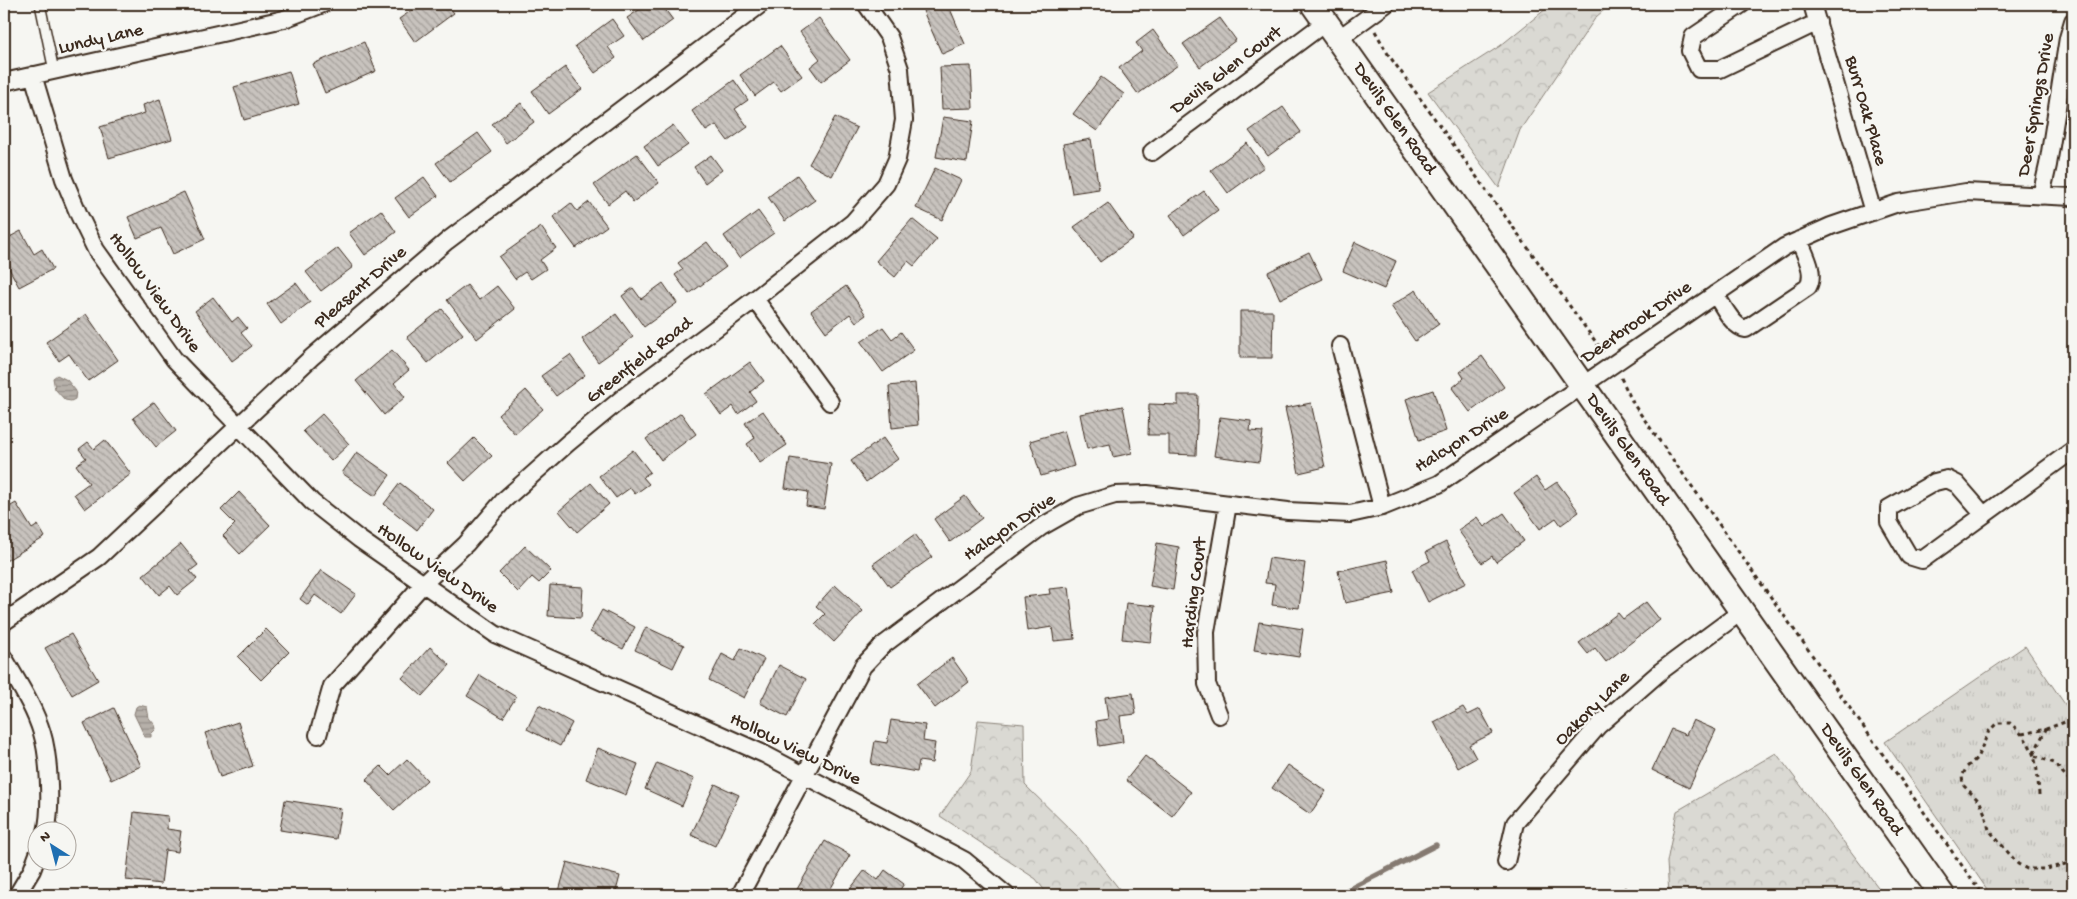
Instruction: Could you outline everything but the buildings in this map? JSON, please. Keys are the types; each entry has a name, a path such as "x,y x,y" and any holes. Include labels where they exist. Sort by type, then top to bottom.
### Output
{"main road":[{"name":"Devils Glen Road","path":"1322,15 1942,895"}],"street":[{"name":"Lundy Lane","path":"4,82 284,19 323,4"},
{"name":"Pleasant Drive","path":"4,622 100,557 312,357 447,241 761,4"},
{"name":"Greenfield Road","path":"318,735 332,686 423,584 466,544 504,500 568,443 625,396 755,299 853,222 886,184 897,159 904,120 900,69 889,36 866,4"},
{"name":"Devils Glen Court","path":"1152,152 1322,15 1366,18 1386,4"},
{"path":"1742,4 1694,37 1690,51 1699,69 1720,70 1818,22"},
{"name":"Burr Oak Place","path":"1812,4 1873,212"},
{"name":"Deer Springs Drive","path":"2041,196 2048,165 2068,38 2073,21"},
{"name":"Hollow View Drive","path":"33,75 64,179 79,216 96,250 174,359 312,502 423,584 495,634 764,754 804,774 964,860 1006,895"},
{"name":"Deerbrook Drive","path":"1582,386 1784,247 1831,226 1898,203 1966,192 2073,197"},
{"name":"Deerbrook Drive","path":"1715,294 1735,323 1741,328 1746,329 1808,287 1811,281 1811,272 1799,240"},
{"path":"755,299 830,402"},
{"path":"1340,346 1382,507"},
{"name":"Halcyon Drive","path":"740,895 863,666 882,646 1041,526 1078,506 1115,495 1147,494 1288,512 1350,514 1382,507 1439,484 1582,386"},
{"path":"1983,514 1957,484 1947,479 1935,482 1889,508 1889,522 1909,556 1922,560 2073,450"},
{"name":"Harding Court","path":"1219,715 1207,684 1206,632 1228,504"},
{"name":"Oakory Lane","path":"1506,862 1515,823 1598,726 1661,671 1742,611"},
{"path":"4,658 25,694 42,733 50,791 47,822"},
{"path":"17,895 31,872"}],"lane":[{"path":"40,4 54,71"}],"path":[{"path":"1366,18 1388,54 1612,365 1626,386 1634,405 1984,895"},
{"path":"2022,734 2046,729 2073,719"},
{"path":"2038,794 2034,755 2022,734 2010,723 1997,722 1989,731 1976,758 1967,767 1962,776 1963,785 1980,802 1988,830 2018,864 2026,869 2046,869 2073,862"},
{"path":"2034,755 2046,729"},
{"path":"2034,755 2054,763 2073,784"}],"green space":[{"path":"1552,4 1611,4 1596,17 1520,130 1499,188 1428,92 1500,46"},
{"path":"2025,646 2073,716 2073,895 1991,895 1885,742"},
{"path":"978,720 1024,724 1025,785 1078,837 1124,895 1048,895 1036,879 940,816 971,771"},
{"path":"1776,753 1884,895 1669,895 1667,862 1677,811"}],"shaded area":[{"path":"57,375 67,380 76,391 75,399 71,401 65,400 55,389 53,378"},
{"path":"139,705 147,707 149,718 155,725 156,729 151,734 151,737 145,737 134,714 136,707"}],"waterway":[{"path":"1338,895 1436,845"}]}
